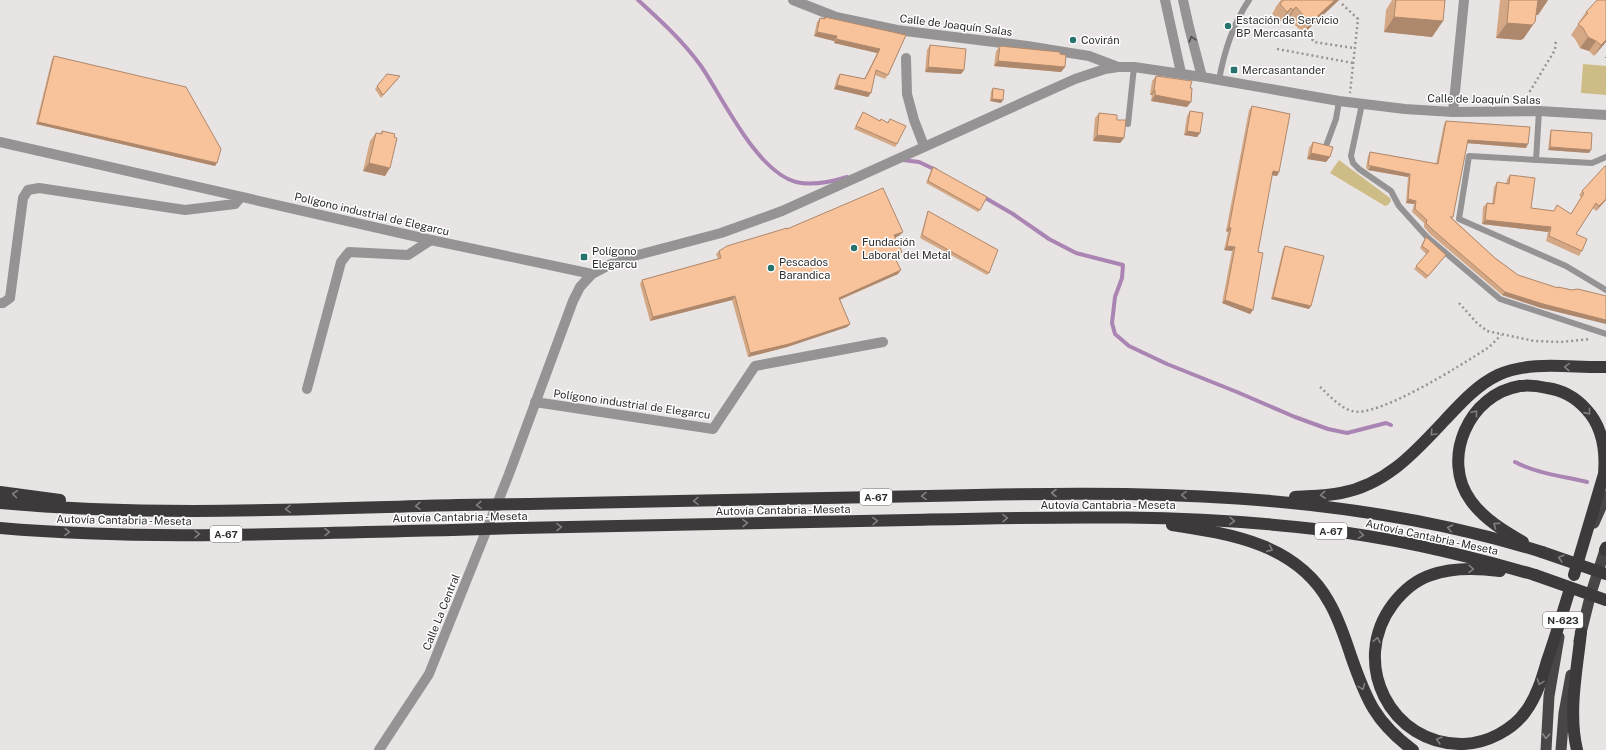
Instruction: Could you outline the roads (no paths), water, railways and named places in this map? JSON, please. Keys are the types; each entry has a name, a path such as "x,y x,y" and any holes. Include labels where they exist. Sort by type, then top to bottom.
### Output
{"highway":[{"path":"1223,496 1319,495 1340,493 1364,487 1386,476 1406,461 1472,393 1484,383 1498,375 1513,370 1541,366 1606,366"},
{"path":"1542,552 1496,525 1477,509 1465,492 1458,467 1460,442 1464,431 1473,416 1491,398 1508,389 1521,386 1549,388 1562,392 1574,399 1590,413 1598,425 1603,437 1605,455 1604,474 1574,574"},
{"path":"0,492 151,511"},
{"name":"Autovía Cantabria - Meseta","path":"0,503 83,509 151,511 269,510 1024,494 1157,494 1223,496 1291,502 1391,515 1456,529 1542,552 1606,574"},
{"name":"N-623","path":"1546,750 1551,683 1569,592 1588,536 1606,496"},
{"path":"1123,517 1214,532 1253,542 1276,551 1296,564 1315,582 1333,609 1362,689 1370,704 1392,733 1413,750"},
{"name":"Autovía Cantabria - Meseta","path":"0,529 164,534 452,530 1021,518 1123,517 1225,521 1333,531 1425,547 1535,575 1606,600"},
{"name":"N-623","path":"1561,750 1568,689 1591,593 1606,548"},
{"path":"1535,575 1478,569 1453,570 1423,578 1400,595 1389,609 1379,631 1375,662 1378,680 1384,696 1392,710 1404,722 1427,736 1445,742 1461,744 1476,743 1502,732 1516,722 1527,710 1536,694 1569,592"},
{"path":"1577,750 1574,735 1573,716 1581,632"}],"street":[{"name":"Calle de Joaquín Salas","path":"792,0 836,17 897,30 1089,56 1118,67"},
{"path":"1166,0 1181,74"},
{"path":"1183,0 1188,27 1202,77"},
{"path":"1453,112 1464,0"},
{"path":"906,58 907,94 914,120 924,146"},
{"name":"Calle de Joaquín Salas","path":"924,146 1074,79 1118,67 1134,67 1202,77 1362,104 1453,112 1525,111 1606,115"},
{"name":"Polígono industrial de Elegarcu","path":"0,142 431,240 592,274"},
{"name":"Polígono industrial de Elegarcu","path":"509,474 573,301 580,287 592,274 611,264 634,256 721,233 782,211 924,146"},
{"path":"0,303 3,303 10,298 23,198 28,190 39,188 185,210 235,204 240,197"},
{"name":"Polígono industrial de Elegarcu","path":"308,389 341,262 349,252 408,255 431,240"},
{"name":"Polígono industrial de Elegarcu","path":"535,402 713,429 756,366 883,342"},
{"name":"Calle La Central","path":"379,750 429,674 509,474"}],"lane":[{"path":"1219,80 1224,53 1242,11 1249,0"},
{"path":"1128,124 1134,67"},
{"path":"1326,146 1344,101"},
{"path":"1362,104 1351,156 1353,163 1364,173 1391,191 1399,206 1427,236 1500,299 1606,334"},
{"path":"1536,160 1539,112"},
{"path":"1606,157 1592,163 1469,156 1459,219 1566,266 1606,290"}],"waterway":[{"path":"638,0 687,48 701,66 742,132 767,164 781,175 796,182 808,184 822,183 847,177"},
{"path":"903,160 919,162 936,170"},
{"path":"982,196 1013,214 1049,239 1076,253 1123,265 1122,278 1115,297 1112,323 1115,334 1129,346 1167,364 1295,417 1328,429 1347,433 1386,423 1391,425"},
{"path":"1515,462 1542,472 1587,482"}],"place":[{"name":"Estación de Servicio BP Mercasanta","path":"1228,26"},
{"name":"Covirán","path":"1073,40"},
{"name":"Mercasantander","path":"1234,70"},
{"name":"Fundación Laboral del Metal","path":"854,248"},
{"name":"Polígono Elegarcu","path":"584,257"},
{"name":"Pescados Barandica","path":"771,268"}]}
